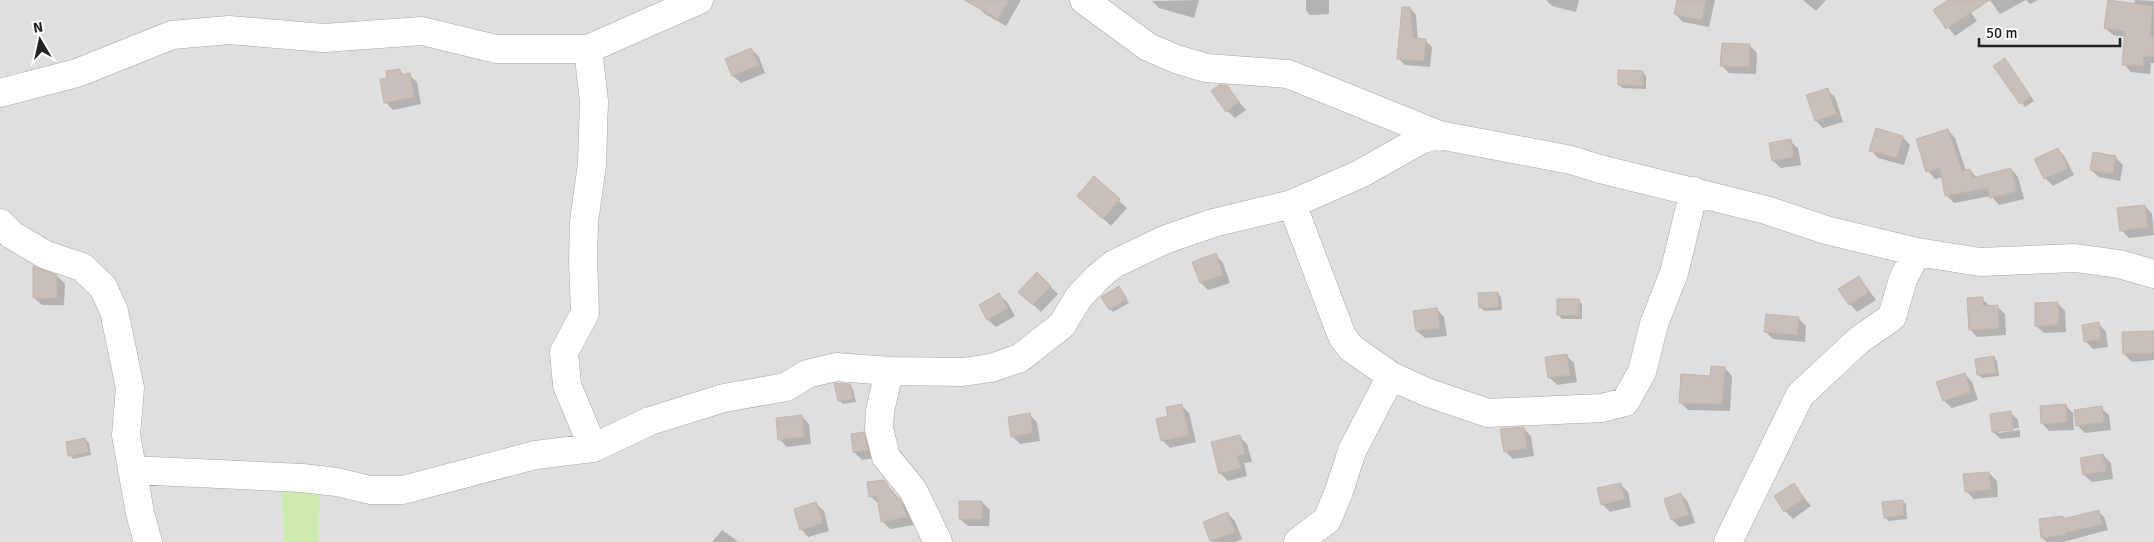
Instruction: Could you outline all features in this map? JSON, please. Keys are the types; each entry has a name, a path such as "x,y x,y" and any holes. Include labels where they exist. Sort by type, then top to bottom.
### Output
{"street":[{"path":"0,93 77,73 172,35 229,30 324,38 422,31 496,49 588,48 699,0"},
{"path":"1084,0 1148,46 1176,59 1206,68 1288,74 1439,135 1571,160 1600,169 1766,210 1826,230 1917,252 1980,262 2074,258 2119,264 2154,274"},
{"path":"588,48 594,101 592,164 584,222 582,260 585,313 564,352 567,385 593,448"},
{"path":"132,470 302,478 337,482 370,490 403,490 535,454 593,448 650,421 724,398 786,387 806,374 836,367 889,371 963,372 991,368 1020,358 1062,325 1079,297 1098,277 1114,264 1164,240 1212,223 1292,204 1360,174 1422,139 1439,135"},
{"path":"1292,204 1342,336 1351,348 1391,376 1426,392 1488,413 1602,408 1625,402 1642,372 1654,324 1674,272 1694,191"},
{"path":"0,223 12,234 46,255 82,267 102,287 114,311 130,388 126,435 140,513 148,542"},
{"path":"1728,542 1800,395 1859,340 1892,317 1903,279 1917,252"},
{"path":"889,371 880,411 879,429 886,457 914,490 938,542"},
{"path":"1298,542 1327,520 1352,451 1391,376"}],"shaded area":[{"path":"0,0 2154,0 2154,542 319,542 321,473 280,472 284,542 0,542"}],"green space":[{"path":"280,471 321,472 319,542 284,542"}],"building":[{"path":"964,0 1009,0 998,19"},
{"path":"1677,0 1706,0 1702,20 1674,14"},
{"path":"1948,0 1990,0 1946,29 1933,10"},
{"path":"2108,0 2153,6 2150,36 2154,36 2154,56 2144,56 2143,66 2122,65 2125,31 2104,28"},
{"path":"1402,7 1410,7 1413,38 1426,39 1424,61 1397,59"},
{"path":"1722,43 1750,44 1749,67 1720,66"},
{"path":"751,48 759,65 732,76 725,59"},
{"path":"2005,58 2031,97 2020,104 1993,66"},
{"path":"400,69 401,75 410,73 414,97 384,103 380,79 387,78 386,71"},
{"path":"1618,70 1643,71 1643,86 1618,85"},
{"path":"1219,85 1227,85 1239,102 1226,112 1211,91"},
{"path":"1828,88 1836,114 1815,121 1806,95"},
{"path":"1876,128 1903,136 1897,158 1869,151"},
{"path":"1948,129 1962,171 1970,169 1972,178 2011,168 2017,191 1990,198 1988,188 1945,196 1940,168 1926,172 1916,139"},
{"path":"1791,139 1794,157 1772,161 1769,143"},
{"path":"2058,148 2068,168 2044,179 2034,159"},
{"path":"2093,152 2116,156 2113,174 2090,170"},
{"path":"1094,176 1120,199 1103,219 1077,196"},
{"path":"2145,205 2148,227 2120,231 2117,208"},
{"path":"1216,253 1223,275 1200,283 1192,262"},
{"path":"33,266 57,275 57,298 33,298"},
{"path":"1037,272 1051,286 1033,305 1018,292"},
{"path":"1859,276 1869,292 1849,305 1838,289"},
{"path":"1119,286 1127,299 1109,310 1101,297"},
{"path":"1498,292 1499,307 1479,308 1478,293"},
{"path":"999,293 1008,308 987,320 979,305"},
{"path":"1983,297 1983,306 1998,305 1999,328 1969,330 1967,298"},
{"path":"1557,299 1579,299 1579,316 1557,315"},
{"path":"2058,302 2059,325 2035,326 2035,303"},
{"path":"1437,308 1440,328 1416,331 1413,311"},
{"path":"1766,314 1799,317 1797,335 1764,332"},
{"path":"2099,322 2101,339 2084,342 2082,325"},
{"path":"2154,331 2154,353 2123,354 2122,332"},
{"path":"1567,354 1570,375 1548,378 1545,357"},
{"path":"1994,356 1996,373 1977,375 1975,359"},
{"path":"1711,366 1725,367 1722,404 1679,403 1681,374 1710,376"},
{"path":"1965,373 1971,392 1943,401 1936,382"},
{"path":"834,383 850,384 853,399 838,401"},
{"path":"1182,404 1189,435 1161,441 1156,419 1168,416 1166,407"},
{"path":"2066,404 2067,422 2041,424 2040,406"},
{"path":"2102,406 2104,422 2076,426 2074,410"},
{"path":"2011,411 2013,430 1992,432 1990,414"},
{"path":"1030,413 1033,433 1011,437 1008,417"},
{"path":"802,415 804,437 778,440 776,418"},
{"path":"1524,427 1527,448 1504,452 1500,429"},
{"path":"864,432 868,450 853,452 851,434"},
{"path":"1240,435 1245,454 1237,456 1241,468 1219,474 1211,442"},
{"path":"85,438 89,452 68,456 66,442"},
{"path":"2103,454 2106,471 2083,475 2080,458"},
{"path":"1989,472 1991,489 1965,492 1963,474"},
{"path":"884,480 897,498 900,498 907,517 881,522 877,496 869,497 867,482"},
{"path":"1621,483 1625,499 1601,505 1597,488"},
{"path":"1794,483 1804,498 1784,512 1774,496"},
{"path":"1681,493 1688,515 1671,520 1664,499"},
{"path":"1903,500 1904,515 1884,518 1882,502"},
{"path":"959,501 982,501 982,519 959,519"},
{"path":"816,502 823,523 800,530 794,509"},
{"path":"2099,510 2102,524 2065,533 2066,535 2041,538 2039,519 2063,516 2063,519"},
{"path":"1228,512 1235,532 1210,541 1203,522"}]}
